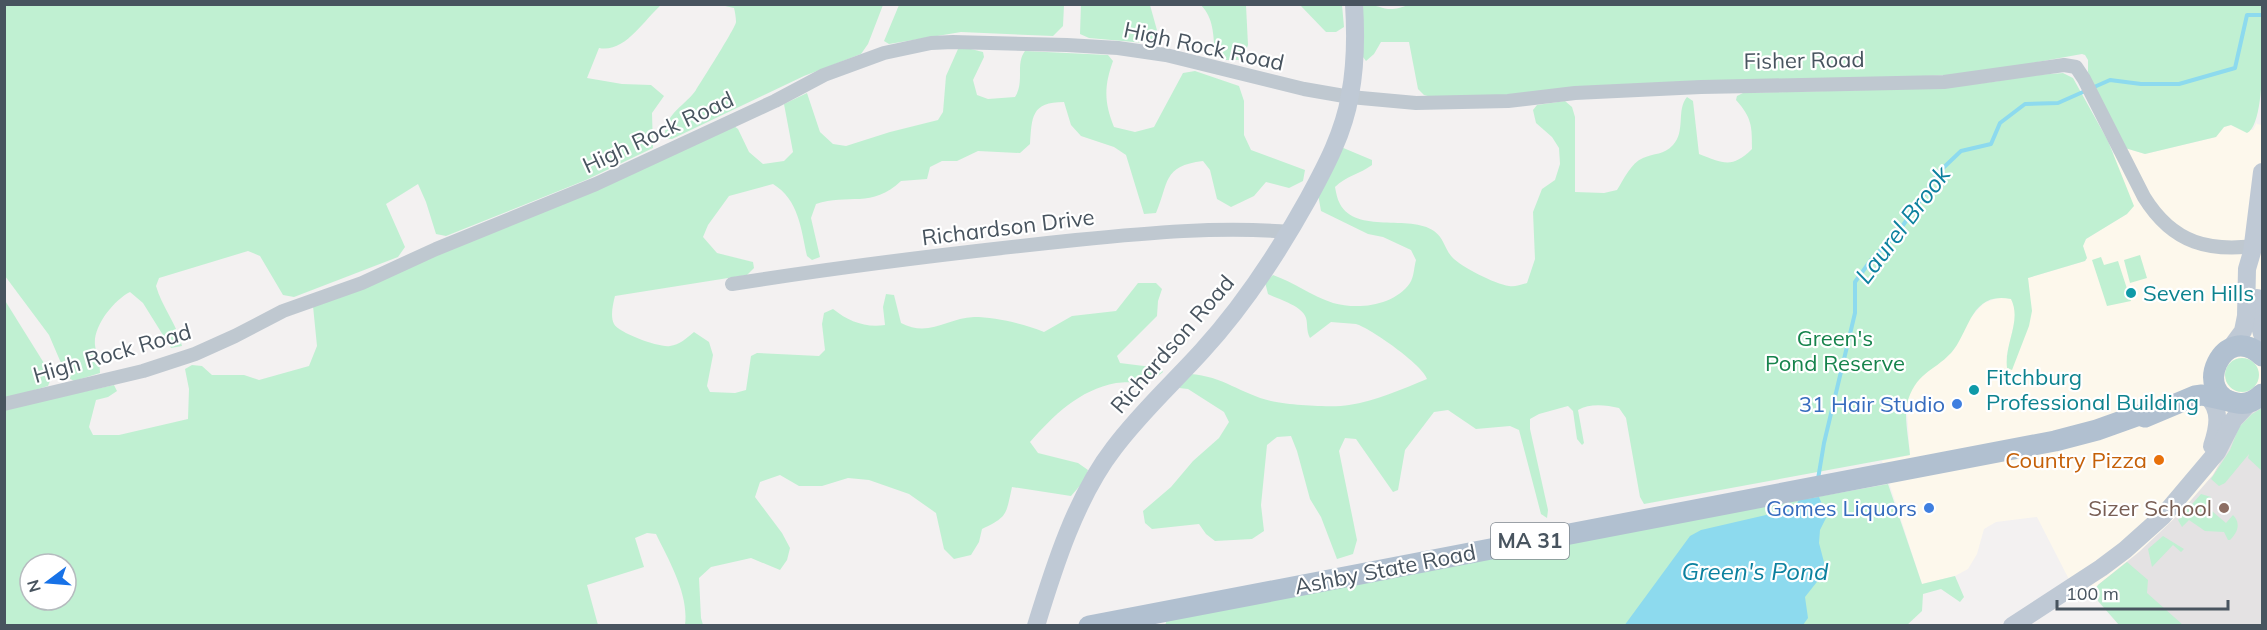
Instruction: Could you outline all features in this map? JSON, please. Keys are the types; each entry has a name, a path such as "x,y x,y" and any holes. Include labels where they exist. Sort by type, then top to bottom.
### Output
{"main road":[{"path":"2227,400 2213,372 2223,356 2239,347 2261,343"},
{"name":"Ashby State Road","path":"2139,415 2141,408 2197,381 2223,356"},
{"name":"Ashby State Road","path":"1089,626 2055,441 2139,415 2145,417 2194,396 2227,400"}],"street":[{"path":"1350,97 1357,39 1354,4"},
{"name":"High Rock Road","path":"4,404 153,368 203,350 283,311 362,283 436,249 586,188 781,98 814,79 884,53 953,42 1118,48 1166,55 1267,81 1350,97"},
{"name":"Fisher Road","path":"1350,97 1397,102 1508,101 1575,93 1701,87 1944,82 2064,65 2076,67 2152,211 2170,229 2191,241 2206,246 2256,248"},
{"name":"Richardson Road","path":"1036,626 1065,542 1087,492 1113,449 1203,351 1245,301 1290,232 1333,153 1350,97"},
{"path":"2261,343 2256,248 2262,172"},
{"name":"Richardson Drive","path":"732,284 829,269 1132,233 1258,230 1290,232"},
{"path":"2223,356 2240,336 2245,323 2247,269 2256,248"},
{"path":"2204,467 2227,400"},
{"path":"2012,626 2125,550 2174,504 2217,452 2234,419 2227,400"}],"shaded area":[{"path":"2257,122 2262,125 2262,400 2213,475 2179,514 2139,552 2098,585 2078,597 2037,517 1996,522 1984,529 1977,554 1968,569 1955,576 1922,584 1882,461 1910,455 1906,396 1910,384 1952,352 1970,318 1984,303 2000,297 2011,299 2017,310 2006,359 2029,287 2028,278 2085,261 2087,258 2083,246 2086,239 2127,214 2112,155 2125,148 2145,154 2216,137 2224,127 2231,125 2240,129 2253,130"},
{"name":"Sizer School","path":"2262,400 2262,625 2143,625 2098,585 2139,552 2179,514 2213,475 2243,421"}],"green space":[{"path":"1081,4 1150,5 1158,34 1156,44 1089,38 1080,34"},
{"path":"1363,4 1390,9 1410,4 2262,5 2261,94 2253,126 2247,133 2231,125 2224,127 2216,137 2145,154 2125,148 2097,94 2088,72 2088,60 2082,54 1971,74 1439,99 1424,95 1418,89 1409,42 1381,42 1374,54 1366,61 1360,53"},
{"path":"4,5 661,5 625,41 617,46 599,48 587,78 622,84 651,85 664,96 652,113 653,148 586,180 446,236 436,234 418,184 386,204 405,247 398,257 294,297 283,295 260,256 248,251 159,278 156,286 182,346 171,348 143,303 130,292 111,307 97,330 95,345 100,373 74,381 67,377 49,335 5,276"},
{"path":"721,5 883,5 868,44 861,54 804,76 672,139 666,139 665,131 670,118 692,96 736,22 734,8"},
{"path":"899,5 1064,5 1063,26 1053,36 961,32 889,44 884,41"},
{"path":"1201,5 1246,5 1248,45 1242,60 1226,60 1215,53 1211,21"},
{"path":"1300,5 1342,5 1344,27 1336,32 1326,32"},
{"path":"958,49 983,52 984,57 973,80 977,95 988,99 1015,97 1018,91 1022,56 1025,51 1108,55 1113,61 1106,94 1114,127 1135,132 1154,127 1183,73 1195,71 1239,86 1244,101 1244,135 1251,150 1305,170 1303,181 1289,188 1266,182 1254,196 1231,207 1217,199 1210,170 1203,161 1190,163 1180,167 1169,178 1156,213 1144,214 1126,155 1114,147 1081,136 1071,125 1064,102 1053,103 1039,108 1035,113 1030,144 1020,153 978,151 957,161 942,161 930,167 927,179 901,181 880,195 816,204 811,218 820,257 812,260 807,256 794,207 782,191 773,184 729,196 708,225 703,237 717,253 753,262 754,268 747,275 615,296 612,314 617,328 640,339 665,346 680,343 694,332 709,342 713,355 707,386 710,392 735,393 746,390 751,356 757,353 819,356 825,350 822,324 824,313 833,309 857,323 885,325 883,307 886,294 894,295 901,323 911,327 929,328 974,317 1010,322 1044,332 1072,316 1116,311 1138,283 1156,283 1162,289 1157,316 1117,356 1120,363 1160,368 1163,372 1146,382 1116,383 1090,391 1068,405 1048,422 1030,442 1038,453 1078,463 1088,470 1084,481 1071,496 1012,487 1004,514 997,521 982,529 979,542 971,555 954,559 944,549 936,513 909,494 869,480 848,478 822,486 799,486 780,475 760,482 755,497 782,533 790,548 787,560 780,570 751,558 711,567 699,578 703,625 685,625 684,602 677,578 656,534 647,533 635,538 644,567 587,585 598,625 5,625 4,409 114,385 117,391 108,397 96,400 89,427 93,435 119,435 188,419 189,389 185,369 192,365 202,366 212,375 244,375 259,380 309,366 317,346 313,306 734,126 738,129 749,152 763,164 784,161 793,152 784,104 807,93 820,132 833,144 846,146 938,120 943,112 946,76"},
{"name":"Green's Pond Reserve","path":"2063,73 2073,78 2108,141 2134,206 2127,214 2086,239 2083,246 2087,258 2085,261 2028,278 2032,311 2029,326 2012,370 2007,368 2015,316 2011,299 1997,298 1979,307 1951,353 1920,379 1910,394 1906,416 1910,455 1644,504 1640,497 1626,418 1619,408 1603,405 1578,410 1584,443 1582,445 1577,439 1573,411 1568,406 1539,414 1530,419 1530,429 1548,510 1547,518 1541,514 1519,430 1510,426 1476,429 1448,410 1434,412 1405,450 1398,490 1393,492 1356,439 1345,438 1339,451 1357,540 1353,554 1337,559 1321,517 1310,499 1291,436 1277,437 1267,445 1261,505 1264,531 1252,539 1215,541 1199,524 1152,529 1145,523 1143,511 1171,487 1193,461 1219,438 1229,422 1224,412 1188,389 1179,388 1190,374 1212,378 1271,401 1322,406 1342,406 1369,401 1427,379 1416,365 1395,348 1356,324 1331,322 1310,338 1304,314 1295,306 1268,294 1265,282 1273,275 1333,303 1364,306 1395,297 1411,281 1416,260 1411,250 1383,237 1368,234 1321,211 1318,194 1341,147 1372,160 1372,165 1335,187 1339,202 1348,213 1370,221 1424,226 1437,234 1452,257 1463,265 1495,282 1515,286 1527,283 1535,259 1533,212 1542,189 1555,180 1560,164 1559,148 1552,137 1536,123 1533,110 1537,105 1565,101 1572,107 1575,117 1575,192 1604,193 1617,190 1639,160 1662,152 1673,145 1679,133 1682,108 1687,97 1693,101 1699,154 1721,162 1733,162 1752,149 1750,123 1736,100 1737,96 1743,93 1943,88"},
{"path":"2140,255 2147,278 2130,283 2124,260"},
{"path":"2101,257 2104,265 2118,261 2131,301 2107,306 2092,260"},
{"path":"4,299 52,376 48,386 4,399"},
{"path":"2242,358 2254,363 2259,375 2254,387 2242,392 2230,387 2225,375 2230,363"},
{"path":"2262,408 2262,471 2248,458 2249,454 2225,483 2219,486 2211,479 2230,450 2239,427"},
{"path":"1888,484 1922,584 1955,576 1964,597 1960,602 1941,589 1923,594 1922,611 1906,626 1164,626 1165,615"},
{"path":"2201,494 2211,497 2206,506 2226,523 2233,515 2237,521 2238,528 2230,540 2224,532 2205,531 2189,520 2182,527 2178,520"},
{"path":"2163,536 2184,549 2181,552 2173,545 2152,567 2148,549"},
{"path":"2127,562 2148,580 2147,593 2183,625 2119,625 2098,601 2094,591 2098,585"}],"water":[{"name":"Green's Pond","path":"1819,497 1827,516 1820,530 1819,543 1825,566 1820,578 1805,597 1808,618 1803,625 1624,626 1690,536 1701,530 1792,509 1799,500"}],"waterway":[{"name":"Laurel Brook","path":"1818,479 1824,443 1855,313 1855,282 1871,260 1899,231 1941,170 1961,151 1991,144 2000,123 2025,104 2058,103 2110,80 2141,84 2179,84 2235,68 2247,15 2262,15"}],"place":[{"name":"Seven Hills","path":"2131,293"},
{"name":"Fitchburg Professional Building","path":"1974,390"},
{"name":"31 Hair Studio","path":"1957,404"},
{"name":"Country Pizza","path":"2159,460"},
{"name":"Gomes Liquors","path":"1929,508"},
{"name":"Sizer School","path":"2224,508"}]}
